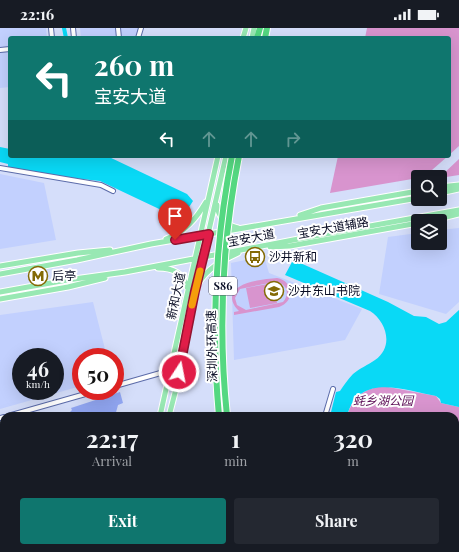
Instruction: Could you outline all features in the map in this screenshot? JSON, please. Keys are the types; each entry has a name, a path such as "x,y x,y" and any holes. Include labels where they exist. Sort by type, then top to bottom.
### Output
{"highway":[{"name":"深圳外环高速","path":"219,412 215,360 215,291 220,228 232,158"},
{"name":"深圳外环高速","path":"227,412 222,353 223,291 229,222 239,158"}],"main road":[{"name":"新和大道","path":"161,412 187,289 218,158"},
{"name":"新和大道","path":"170,412 177,385 195,291 226,158"},
{"path":"447,186 459,185"},
{"path":"447,192 459,189"},
{"name":"宝安大道辅路","path":"284,220 321,208 411,192"},
{"path":"151,244 176,235 186,228 197,217 209,196"},
{"path":"217,199 218,211 222,219 229,225 241,228"},
{"name":"宝安大道","path":"0,274 77,260 151,244 411,199"},
{"name":"宝安大道","path":"0,292 67,280 125,272 459,210"},
{"path":"447,217 459,214"},
{"name":"宝安大道辅路","path":"252,248 290,246 411,224"},
{"path":"0,266 78,253 131,248"},
{"path":"195,291 201,280 214,266 244,250"},
{"path":"145,268 167,268 174,270 183,278 187,289"},
{"path":"0,299 68,287 125,272"}],"street":[{"path":"0,168 101,185 113,191"},
{"path":"124,383 171,370"},
{"path":"326,412 333,389"},
{"path":"22,412 72,398"}],"shaded area":[{"path":"0,28 46,28 47,36 8,36 8,87 0,88"},
{"path":"80,28 139,28 137,36 81,36"},
{"path":"0,174 44,183 56,240 0,249"},
{"path":"459,228 459,302 446,314 379,294 388,237 411,234 411,250 447,250 447,229"},
{"name":"沙井东山书院","path":"264,256 269,273 362,309 345,340 234,360 231,263"},
{"path":"93,302 105,348 72,348 72,389 64,391 64,348 12,348 12,400 32,400 0,409 0,315"}],"green space":[{"path":"367,28 459,28 459,146 451,153 451,36 365,36"},
{"path":"338,158 446,158 432,170 411,170 411,179 330,193"},
{"path":"459,159 459,175 447,177 447,170"},
{"path":"277,278 287,283 289,287 290,296 288,301 279,307 234,315 234,312 239,311 234,305 232,297 238,288 257,280","holes":["278,282 284,286 287,292 283,302 246,310 237,305 235,298 240,289"]},
{"path":"273,283 277,303 250,308 246,288"},
{"name":"蚝乡湖公园","path":"383,386 436,396 441,403 459,407 459,412 348,412 352,404 360,395 376,387"}],"water":[{"path":"0,147 8,149 8,158 111,158 187,194 193,201 184,215 174,216 100,181 45,175 8,168 8,164 0,162"},
{"path":"292,262 298,262 388,302 414,316 426,317 439,324 446,322 459,310 459,407 441,403 440,399 436,396 410,390 384,387 361,393 353,402 349,412 331,412 336,392 340,391 353,374 381,355 385,348 386,342 384,328 381,321 370,311 285,275"}],"building":[{"path":"96,400 122,400 123,403 118,405 116,412 70,412 72,410 71,408"}],"waterway":[{"path":"64,28 66,36"}],"slow traffic":[{"path":"192,305 200,271"}],"place":[{"name":"沙井新和","path":"255,257"},
{"name":"后亭","path":"38,276"},
{"name":"沙井东山书院","path":"274,291"}],"route":[{"path":"175,240 209,234 195,291 179,372"}]}
